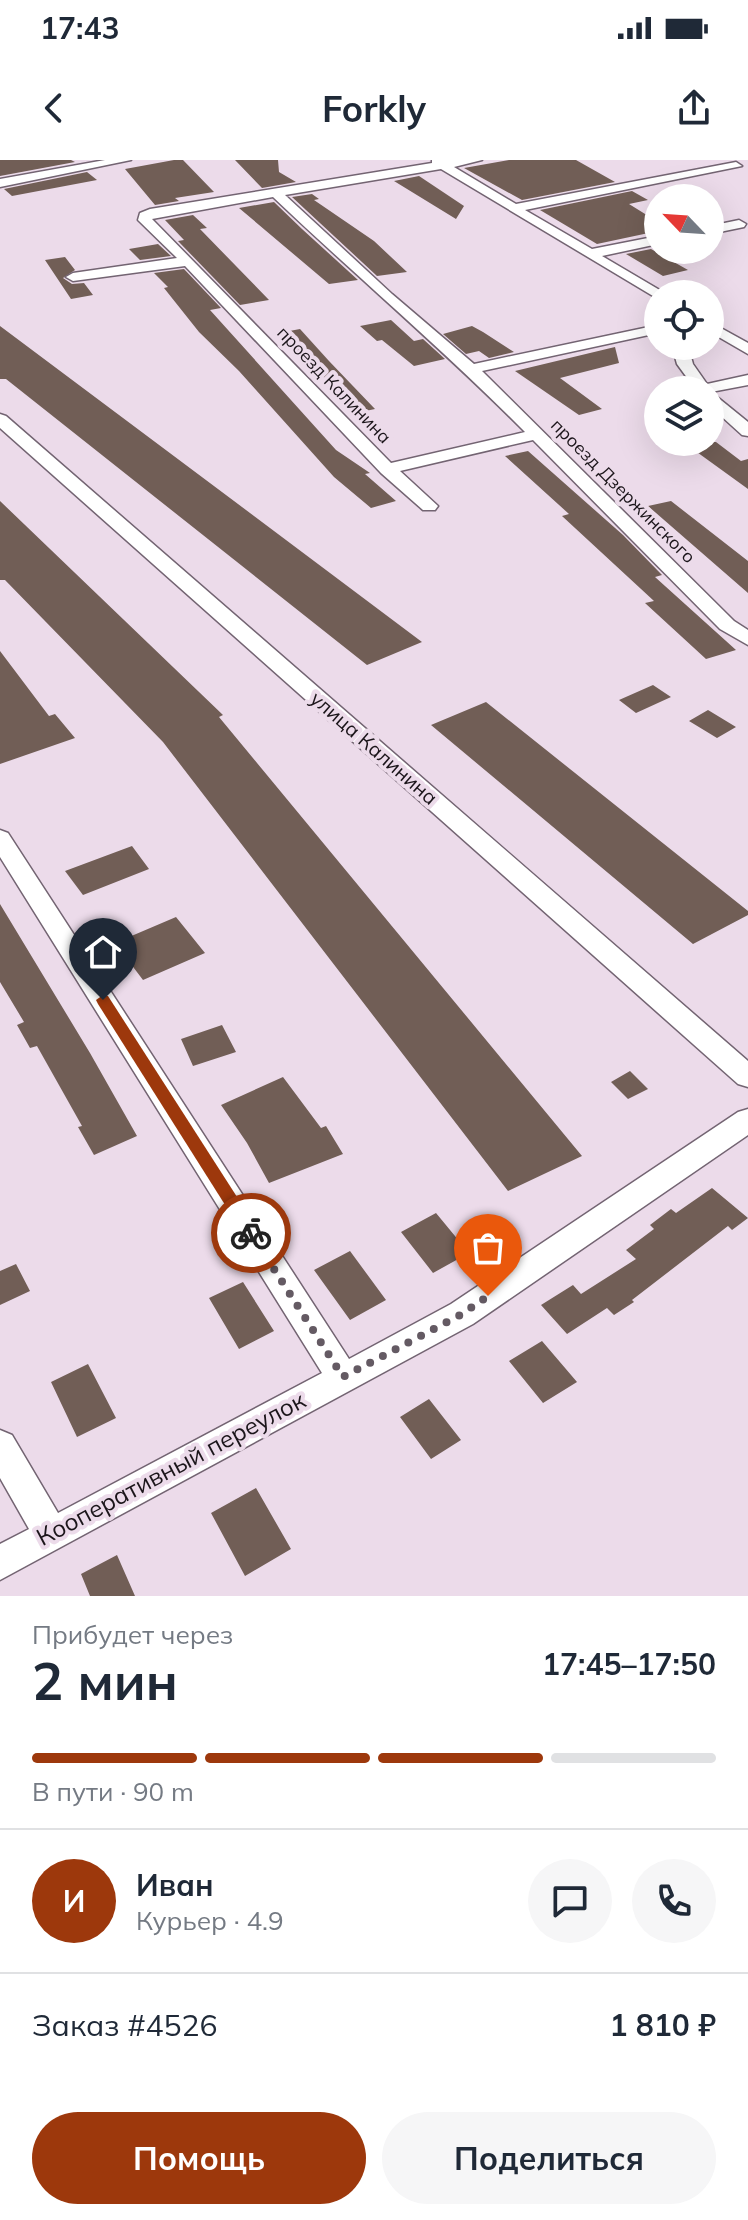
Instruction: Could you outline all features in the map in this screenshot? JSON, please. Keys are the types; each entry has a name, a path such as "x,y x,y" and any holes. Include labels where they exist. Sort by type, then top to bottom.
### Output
{"street":[{"path":"0,183 125,160"},
{"path":"275,192 439,163 476,160"},
{"path":"439,163 644,287"},
{"path":"514,208 736,166"},
{"name":"проезд Калинина","path":"275,192 145,216 145,220 387,469 538,434"},
{"name":"проезд Дзержинского","path":"275,192 387,297 471,369 727,625 748,639"},
{"path":"724,227 739,224"},
{"path":"590,254 644,243"},
{"path":"73,277 188,261"},
{"path":"471,369 644,332"},
{"path":"724,340 748,349"},
{"path":"724,385 748,380"},
{"path":"724,410 748,431"},
{"name":"улица Калинина","path":"0,419 748,1077"},
{"path":"387,469 429,506"},
{"path":"0,838 343,1377"},
{"name":"Кооперативный переулок","path":"0,1563 462,1314 748,1120"},
{"path":"0,1446 51,1534"}],"building":[{"path":"0,160 71,160 75,162 0,176"},
{"path":"183,160 214,192 175,198 179,201 155,205 125,169"},
{"path":"235,160 278,160 279,172 296,182 262,188"},
{"path":"509,160 576,160 615,182 522,200 464,168"},
{"path":"87,172 97,180 12,196 4,189"},
{"path":"419,176 464,206 456,219 394,181"},
{"path":"632,191 644,198 644,201 629,204 644,213 644,234 597,244 540,210"},
{"path":"312,194 319,199 314,200 374,241 407,272 377,276 292,197"},
{"path":"274,202 358,280 329,284 239,208"},
{"path":"193,215 207,228 200,229 269,300 240,305 178,241 184,240 165,220"},
{"path":"158,244 171,256 140,260 129,249"},
{"path":"644,250 644,264 677,264 688,270 663,276 626,254"},
{"path":"65,257 75,270 63,278 72,284 84,283 93,295 71,299 45,260"},
{"path":"184,269 221,308 210,310 336,450 370,473 365,474 396,501 371,508 334,477 239,371 199,332 164,288 168,287 154,273"},
{"path":"391,320 414,341 423,339 445,359 414,366 360,326"},
{"path":"0,326 422,642 367,665 6,379 0,379"},
{"path":"472,326 514,352 489,358 479,351 466,354 443,334"},
{"path":"300,329 375,409 351,414 279,333"},
{"path":"615,347 619,363 560,378 602,409 579,415 515,371"},
{"path":"724,448 741,461 748,459 748,489 702,456 724,456"},
{"path":"528,451 623,535 662,575 655,577 736,650 706,659 645,603 654,601 562,516 569,514 505,456"},
{"path":"0,501 223,715 219,717 582,1156 508,1191 163,742 5,580 0,580"},
{"path":"671,501 748,561 748,593 648,506"},
{"path":"0,651 49,716 55,714 75,738 0,764"},
{"path":"653,685 671,697 636,713 619,700"},
{"path":"486,702 748,911 748,915 693,944 431,725"},
{"path":"708,710 736,727 717,738 689,721"},
{"path":"132,846 149,869 83,895 65,871"},
{"path":"0,904 137,1136 94,1155 78,1127 82,1126 37,1046 30,1048 17,1025 24,1022 0,982"},
{"path":"176,917 205,953 143,980 115,943"},
{"path":"222,1025 236,1052 193,1066 181,1039"},
{"path":"630,1071 648,1089 628,1099 611,1082"},
{"path":"283,1077 321,1128 326,1126 343,1154 269,1183 221,1105"},
{"path":"712,1188 748,1218 732,1230 728,1226 632,1300 634,1302 614,1315 607,1308 567,1334 541,1305 573,1285 581,1294 636,1259 626,1250 654,1229 650,1225 671,1209 676,1213"},
{"path":"436,1213 469,1253 433,1273 401,1232"},
{"path":"350,1251 386,1300 350,1320 314,1270"},
{"path":"16,1264 30,1291 0,1305 0,1271"},
{"path":"243,1282 274,1331 239,1349 209,1298"},
{"path":"542,1341 577,1382 543,1403 509,1361"},
{"path":"88,1364 116,1418 77,1437 51,1382"},
{"path":"429,1399 461,1440 431,1459 400,1417"},
{"path":"256,1488 291,1549 245,1576 211,1513"},
{"path":"117,1555 135,1596 90,1596 81,1574"}],"way so far":[{"path":"251,1233 343,1377 462,1314 488,1296"}],"route":[{"path":"103,1000 251,1233"}]}
